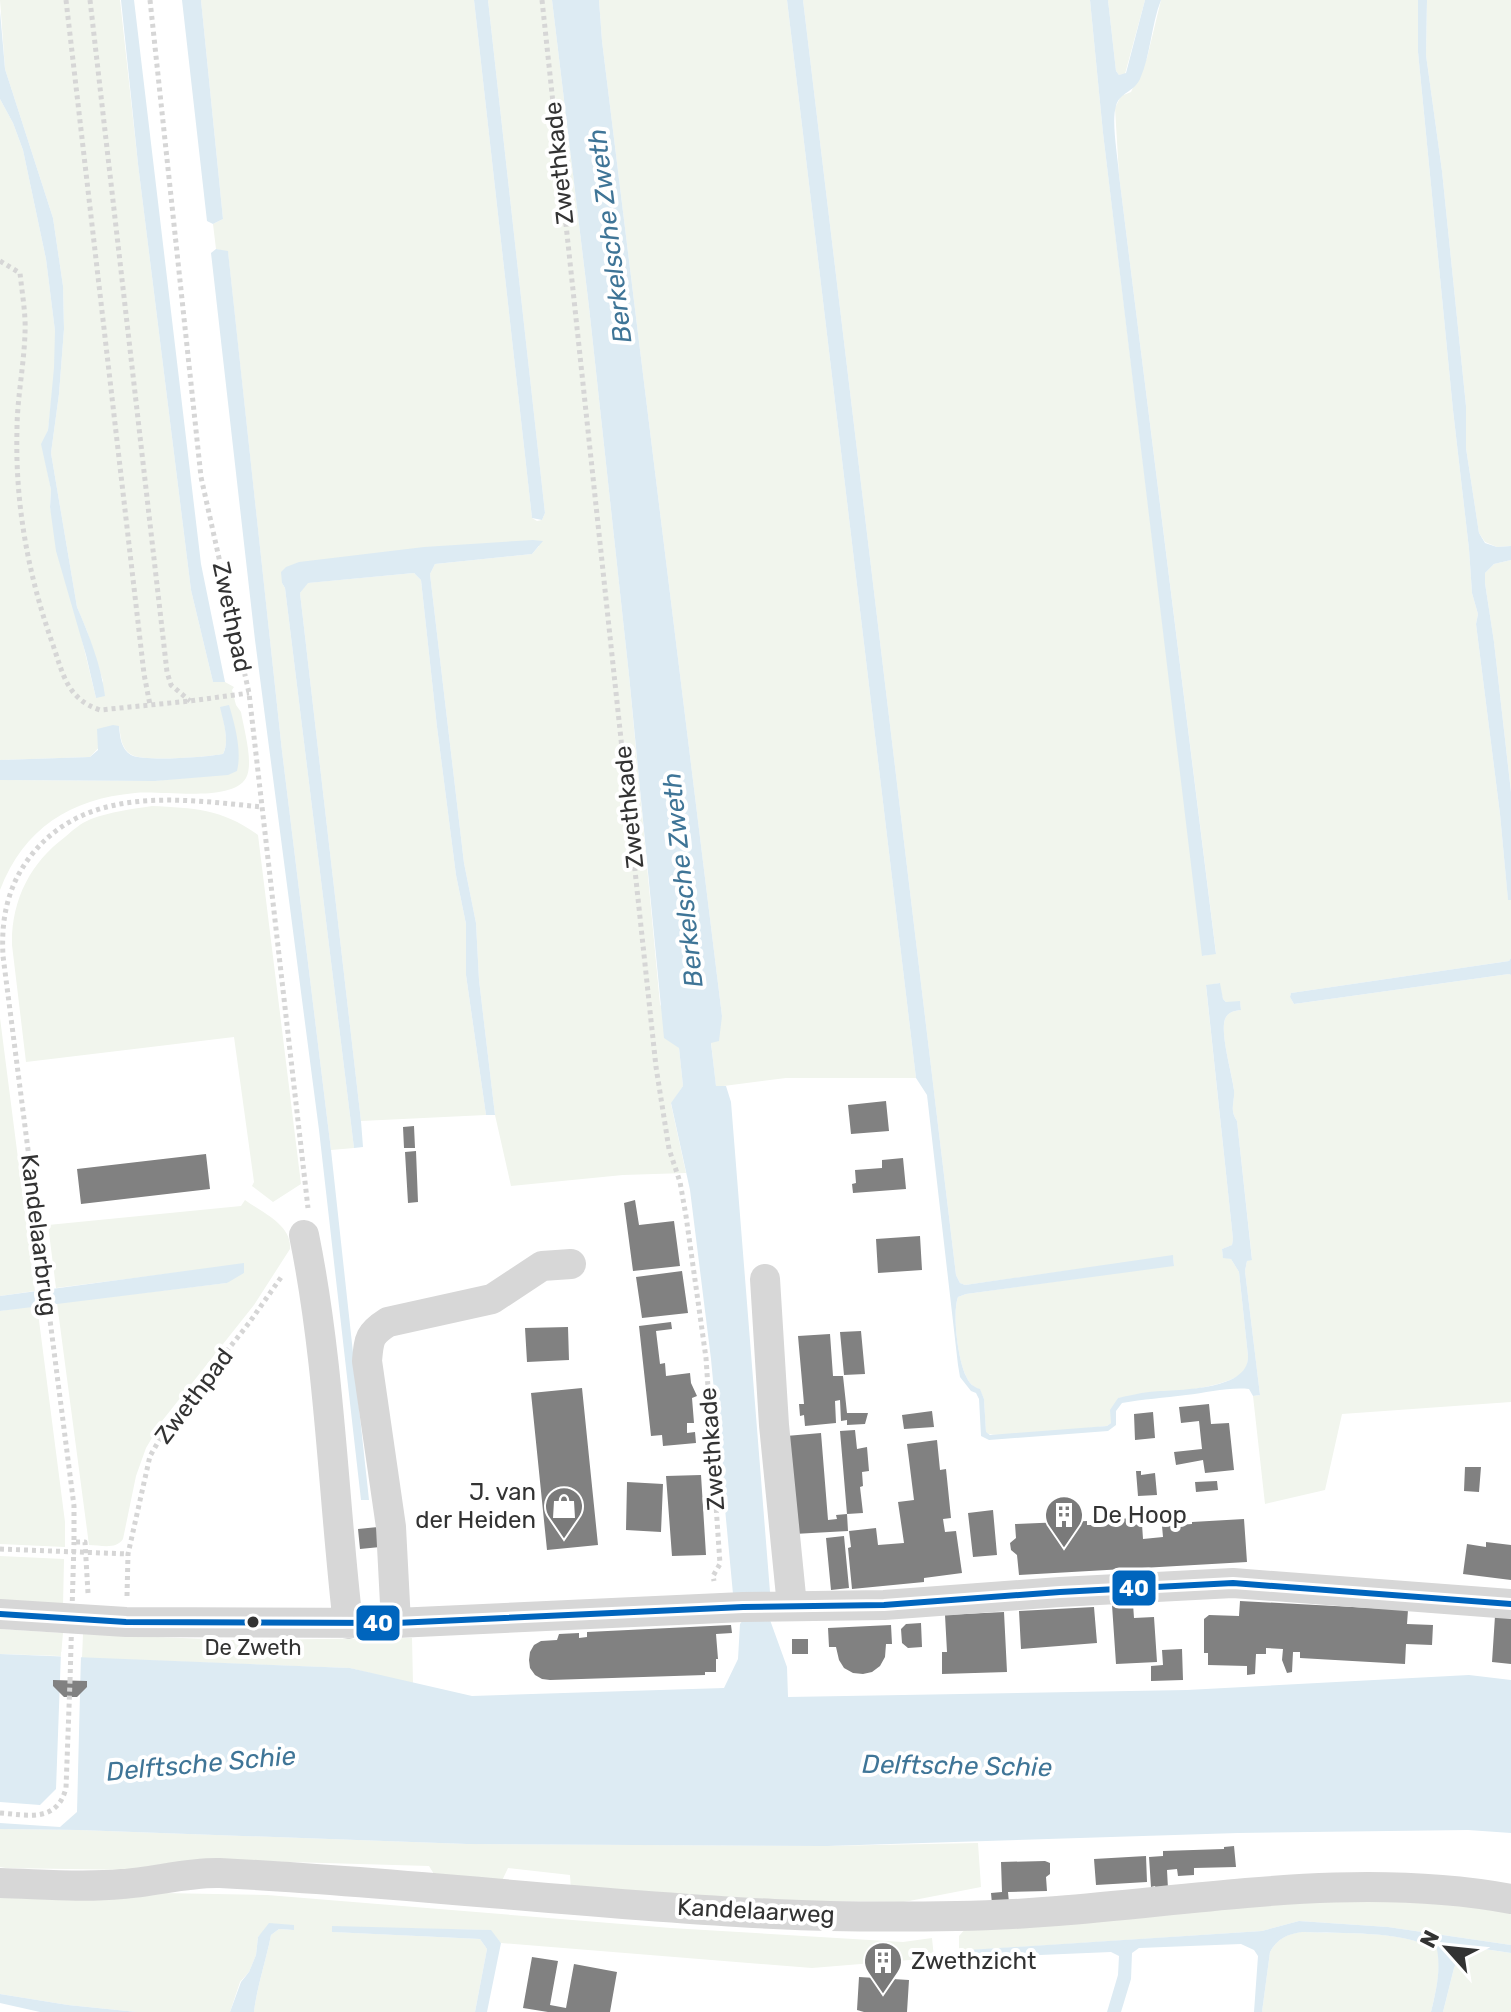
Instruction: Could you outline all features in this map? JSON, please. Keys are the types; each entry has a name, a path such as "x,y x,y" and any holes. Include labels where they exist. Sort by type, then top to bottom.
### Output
{"street":[{"path":"304,1235 313,1283 334,1466 348,1624"},
{"path":"396,1623 391,1527 367,1361 369,1341 374,1331 388,1322 492,1299 542,1266 571,1264"},
{"path":"765,1279 774,1425 792,1606"},
{"path":"0,1614 126,1622 396,1623 884,1605 1233,1583 1511,1604"},
{"name":"Kandelaarweg","path":"0,1883 94,1886 213,1873 384,1883 618,1904 778,1914 942,1916 1064,1911 1355,1886 1439,1888 1511,1899"}],"path":[{"path":"66,0 150,705"},
{"path":"90,0 167,672 171,685 190,701"},
{"name":"Zwethpad","path":"126,1622 128,1554 150,1456 168,1425 249,1323 285,1271 304,1235 308,1200 249,693 201,477 150,0"},
{"name":"Zwethkade","path":"542,0 656,1067 669,1149 680,1182 686,1216 706,1358 720,1564 713,1576 740,1608"},
{"path":"0,261 20,273 26,331 16,427 17,488 27,556 46,625 72,694 88,706 100,710 249,693"},
{"name":"Kandelaarbrug","path":"0,1813 49,1813 64,1798 74,1542 74,1506 3,956 5,910 12,887 38,846 77,816 129,802 153,800 196,800 262,807"},
{"path":"74,1542 85,1542 89,1580"},
{"path":"0,1549 128,1554"}],"shaded area":[{"path":"0,0 120,0 191,590 213,682 225,682 234,687 232,690 241,712 249,764 246,778 238,786 227,790 195,794 135,793 112,796 70,810 52,820 22,850 0,890 0,780 155,781 237,771 221,707 226,737 223,754 139,757 126,749 119,726 90,757 0,760 0,99 23,150 46,259 55,331 55,368 48,430 42,444 51,490 50,507 96,698 103,681 77,607 51,453 64,329 63,286 53,218 5,69"},
{"path":"201,0 474,0 532,518 537,521 542,520 545,513 488,0 552,0 629,675 660,1004 679,1048 683,1086 671,1104 686,1173 623,1175 511,1186 495,1115 479,980 476,923 464,863 430,574 435,564 532,554 539,546 282,583 354,1148 331,1150 282,751 228,252 216,249 213,224 223,219"},
{"path":"599,0 787,0 916,1078 786,1078 716,1087 711,1042 722,1016"},
{"path":"803,0 1090,0 1103,133 1203,956 1216,953 1119,175 1115,108 1121,96 1131,92 1147,58 1161,0 1418,0 1418,52 1453,410 1508,899 1511,900 1511,958 1509,961 1291,993 1290,997 1294,1004 1511,975 1511,1402 1342,1414 1325,1490 1265,1504 1253,1396 1260,1395 1245,1271 1247,1261 1252,1259 1237,1121 1233,1109 1234,1090 1224,1034 1226,1017 1241,1010 1240,1002 1226,1002 1223,999 1219,983 1206,986 1233,1239 1232,1245 1222,1249 1223,1257 1231,1259 1239,1272 1248,1356 1245,1370 1233,1379 1202,1388 1118,1398 1111,1423 1107,1426 995,1435 986,1433 984,1399 980,1390 968,1381 963,1369 956,1325 958,1297 1174,1265 1173,1256 965,1285 956,1275"},
{"path":"1108,0 1145,0 1125,74 1119,75 1116,71"},
{"path":"1427,0 1511,0 1511,546 1497,547 1485,542 1479,533 1466,448 1466,406 1442,171 1426,55"},
{"path":"1511,560 1511,792 1485,573 1494,564"},
{"path":"414,573 421,580 456,875 466,924 466,975 486,1115 361,1121 300,593 307,583"},
{"path":"152,806 195,809 220,815 258,835 301,1184 273,1202 252,1186 254,1182 234,1037 26,1062 12,945 15,913 25,884 42,859 74,829 106,814"},
{"path":"0,1018 35,1291 0,1296"},
{"path":"245,1200 281,1226 290,1249 254,1305 162,1421 146,1448 136,1476 123,1539 112,1546 89,1545 57,1303 227,1283 244,1264 56,1288 48,1225 241,1206"},
{"path":"37,1305 65,1522 65,1547 0,1544 0,1311"},
{"path":"0,1556 64,1559 63,1607 0,1603"},
{"path":"0,1629 63,1633 61,1656 0,1654"},
{"path":"83,1634 231,1640 412,1638 413,1684 350,1668 82,1658"},
{"path":"0,1829 467,1844 827,1846 978,1843 981,1887 904,1902 701,1900 571,1891 570,1875 508,1868 499,1887 437,1879 429,1866 214,1860 130,1870 6,1868 0,1867"},
{"path":"0,1890 267,1895 671,1928 903,1942 932,1938 934,1958 812,1968 501,1943 490,1930 332,1927 333,1932 480,1939 487,1949 475,2012 254,2012 271,1935 279,1929 293,1930 270,1924 258,1937 256,1955 249,1972 240,1982 230,2012 137,2012 0,1994"},
{"path":"1304,1895 1511,1906 1511,1945 1388,1927 1299,1921 1262,1931 959,1951 959,1936 967,1927"},
{"path":"1301,1932 1388,1936 1438,1949 1438,1973 1431,2012 1262,2012 1270,1952 1283,1938"},
{"path":"1471,1947 1511,1953 1511,2012 1443,2012 1454,1968 1461,1954"}],"water":[{"path":"121,0 134,0 201,564 225,682 213,682 191,590 138,164"},
{"path":"182,0 201,0 223,219 213,224 207,221"},
{"path":"474,0 488,0 545,513 542,520 532,518"},
{"path":"552,0 599,0 722,1016 719,1041 711,1043 716,1086 726,1086 731,1102 770,1620 787,1667 788,1697 1187,1690 1469,1675 1511,1680 1511,1833 1468,1830 1238,1833 827,1846 467,1844 0,1829 0,1654 350,1668 472,1696 724,1688 738,1659 740,1624 743,1620 733,1594 711,1359 690,1190 671,1103 683,1086 679,1048 664,1038 629,675"},
{"path":"787,0 803,0 956,1275 965,1285 1173,1255 1174,1266 958,1297 956,1325 963,1369 970,1383 980,1389 984,1399 986,1432 990,1435 1107,1426 1111,1423 1110,1410 1118,1398 1145,1392 1209,1386 1237,1376 1245,1368 1248,1356 1239,1272 1231,1259 1223,1258 1222,1249 1232,1245 1233,1239 1206,985 1220,983 1223,999 1226,1002 1240,1001 1241,1010 1226,1017 1224,1034 1234,1090 1233,1109 1237,1121 1252,1260 1247,1261 1245,1271 1260,1395 1253,1396 1249,1389 1233,1389 1122,1403 1116,1411 1116,1425 1108,1431 989,1440 981,1436 979,1399 960,1377 927,1095 916,1078"},
{"path":"1090,0 1108,0 1119,75 1126,73 1145,0 1161,0 1144,69 1134,87 1118,102 1114,130 1216,954 1202,956 1103,133"},
{"path":"1418,0 1427,0 1426,55 1442,171 1466,406 1466,448 1479,533 1485,543 1497,547 1511,546 1511,560 1494,564 1485,573 1485,583 1511,792 1511,900 1508,900 1453,410 1418,52"},
{"path":"0,11 5,69 53,218 63,286 64,329 51,453 77,607 103,684 105,696 96,698 56,551 51,490 41,444 48,430 55,331 46,259 23,150 0,99"},
{"path":"216,249 228,251 282,751 331,1150 369,1500 361,1500 319,1130 255,640 211,253"},
{"path":"543,541 532,554 435,564 430,574 464,863 476,923 479,980 495,1115 486,1115 466,975 466,924 456,875 421,580 414,573 308,583 300,593 361,1121 363,1147 354,1148 281,572 299,562 424,547"},
{"path":"229,705 239,755 237,771 228,775 155,781 0,780 0,760 90,757 98,750 97,729 113,725 119,726 125,749 138,757 223,754 226,737 220,707"},
{"path":"1511,958 1511,975 1294,1004 1290,997 1291,993 1509,961"},
{"path":"244,1263 244,1273 227,1283 0,1311 0,1296"},
{"path":"1299,1921 1388,1927 1511,1945 1511,1953 1471,1947 1461,1954 1454,1968 1443,2012 1431,2012 1438,1973 1437,1949 1388,1936 1297,1933 1279,1940 1270,1952 1262,2012 1254,2012 1258,1956 1254,1950 1241,1944 1139,1948 1132,1953 1131,1979 1121,2012 1107,2012 1118,1975 1119,1956 1111,1952 969,1958 968,1950 1262,1931"},
{"path":"269,1923 294,1925 294,1930 279,1929 271,1935 254,2012 230,2012 241,1982 256,1955 258,1937"},
{"path":"332,1926 491,1930 501,1943 487,2012 475,2012 487,1949 480,1939 332,1932"},
{"path":"0,1994 137,2012 40,2012 0,2003"}],"pier":[{"path":"61,1652 81,1654 77,1812 60,1827 0,1823 0,1802 40,1805 56,1789"}],"building":[{"path":"886,1101 889,1131 851,1134 848,1105"},
{"path":"414,1126 415,1148 404,1148 403,1127"},
{"path":"416,1151 418,1202 408,1203 405,1152"},
{"path":"206,1154 210,1189 81,1204 77,1169"},
{"path":"903,1158 906,1189 853,1193 855,1170 882,1168 882,1160"},
{"path":"635,1200 639,1225 674,1221 680,1266 633,1271 624,1203"},
{"path":"920,1236 922,1270 878,1273 876,1239"},
{"path":"682,1271 688,1313 642,1318 636,1277"},
{"path":"671,1322 672,1329 656,1331 660,1364 665,1363 666,1376 690,1373 697,1396 692,1398 694,1423 687,1423 687,1433 695,1432 696,1443 663,1446 662,1435 651,1436 639,1326"},
{"path":"568,1327 569,1360 527,1362 525,1328"},
{"path":"861,1331 865,1374 844,1375 840,1332"},
{"path":"830,1334 833,1376 843,1376 847,1413 868,1413 865,1424 847,1425 847,1420 841,1421 840,1400 835,1401 836,1423 805,1426 804,1415 800,1416 799,1404 804,1404 798,1336"},
{"path":"582,1388 598,1545 547,1550 531,1393"},
{"path":"1209,1404 1211,1424 1229,1423 1234,1470 1205,1473 1203,1460 1176,1465 1174,1452 1202,1449 1199,1421 1181,1423 1179,1407"},
{"path":"932,1411 934,1427 904,1429 902,1415"},
{"path":"1153,1412 1155,1438 1135,1440 1134,1414"},
{"path":"855,1430 857,1449 867,1447 869,1471 862,1472 863,1513 847,1514 840,1431"},
{"path":"821,1433 828,1520 847,1514 848,1531 794,1534 786,1436"},
{"path":"937,1440 940,1470 946,1469 951,1518 943,1519 945,1532 956,1531 962,1573 924,1578 924,1582 852,1589 849,1531 876,1528 878,1545 904,1543 898,1502 914,1500 907,1444"},
{"path":"1465,1467 1481,1467 1479,1492 1464,1491"},
{"path":"1136,1471 1141,1471 1141,1475 1155,1473 1157,1495 1138,1496"},
{"path":"701,1475 706,1555 672,1556 666,1476"},
{"path":"1217,1481 1218,1490 1196,1492 1195,1482"},
{"path":"627,1482 663,1484 661,1532 626,1530"},
{"path":"993,1510 997,1555 973,1557 968,1513"},
{"path":"1132,1518 1132,1525 1142,1524 1143,1539 1163,1537 1162,1526 1244,1519 1247,1562 1019,1575 1017,1555 1011,1550 1010,1543 1016,1538 1015,1524 1087,1521 1087,1525 1099,1525 1109,1524 1108,1520"},
{"path":"378,1527 380,1547 360,1549 358,1529"},
{"path":"844,1536 849,1588 831,1590 826,1538"},
{"path":"1486,1542 1511,1545 1511,1580 1463,1574 1467,1544 1486,1547"},
{"path":"1240,1601 1408,1610 1407,1624 1433,1625 1432,1645 1406,1644 1405,1664 1300,1658 1300,1652 1293,1652 1292,1672 1287,1673 1282,1660 1283,1649 1266,1648 1266,1654 1256,1654 1255,1674 1247,1675 1247,1666 1208,1665 1208,1653 1204,1653 1204,1619 1209,1615 1239,1616"},
{"path":"1133,1604 1134,1618 1154,1617 1157,1662 1116,1664 1112,1605"},
{"path":"1094,1607 1097,1643 1021,1649 1019,1611"},
{"path":"1004,1612 1007,1672 942,1674 942,1652 947,1652 945,1615"},
{"path":"1495,1616 1511,1618 1511,1664 1492,1662"},
{"path":"921,1623 922,1647 908,1648 902,1643 901,1629 906,1624"},
{"path":"731,1625 732,1633 716,1634 716,1672 705,1672 705,1675 550,1680 535,1675 530,1668 530,1652 534,1645 541,1641 557,1640 559,1634 579,1633 579,1638 587,1637 587,1632"},
{"path":"891,1625 892,1644 886,1644 885,1657 872,1672 853,1673 844,1668 836,1647 829,1647 828,1628"},
{"path":"792,1639 808,1639 808,1654 792,1654"},
{"path":"1182,1649 1183,1680 1151,1681 1151,1666 1163,1665 1162,1650"},
{"path":"53,1680 87,1681 87,1687 77,1697 64,1697 53,1686"},
{"path":"1234,1846 1236,1867 1194,1868 1194,1875 1178,1876 1177,1869 1167,1870 1168,1889 1151,1887 1149,1857 1163,1856 1163,1851"},
{"path":"1146,1856 1147,1882 1096,1885 1094,1859"},
{"path":"1001,1862 1050,1863 1050,1874 1046,1877 1047,1891 1008,1892 1009,1903 992,1904 991,1893 1002,1892"},
{"path":"532,1957 558,1961 550,2005 566,2008 574,1964 617,1972 610,2012 548,2012 523,2008"},
{"name":"Zwethzicht","path":"859,1977 909,1980 907,2012 857,2010"}],"transit line":[{"name":"40","path":"0,1614 126,1622 396,1623 743,1607 884,1605 1233,1583 1511,1604"}],"place":[{"name":"J. van der Heiden","path":"564,1540"},
{"name":"De Hoop","path":"1064,1549"},
{"name":"De Zweth","path":"253,1622"},
{"name":"Zwethzicht","path":"883,1995"}],"water label":[{"name":"Berkelsche Zweth","path":"610,236"},
{"name":"Berkelsche Zweth","path":"683,880"},
{"name":"Delftsche Schie","path":"201,1764"},
{"name":"Delftsche Schie","path":"957,1766"}]}
